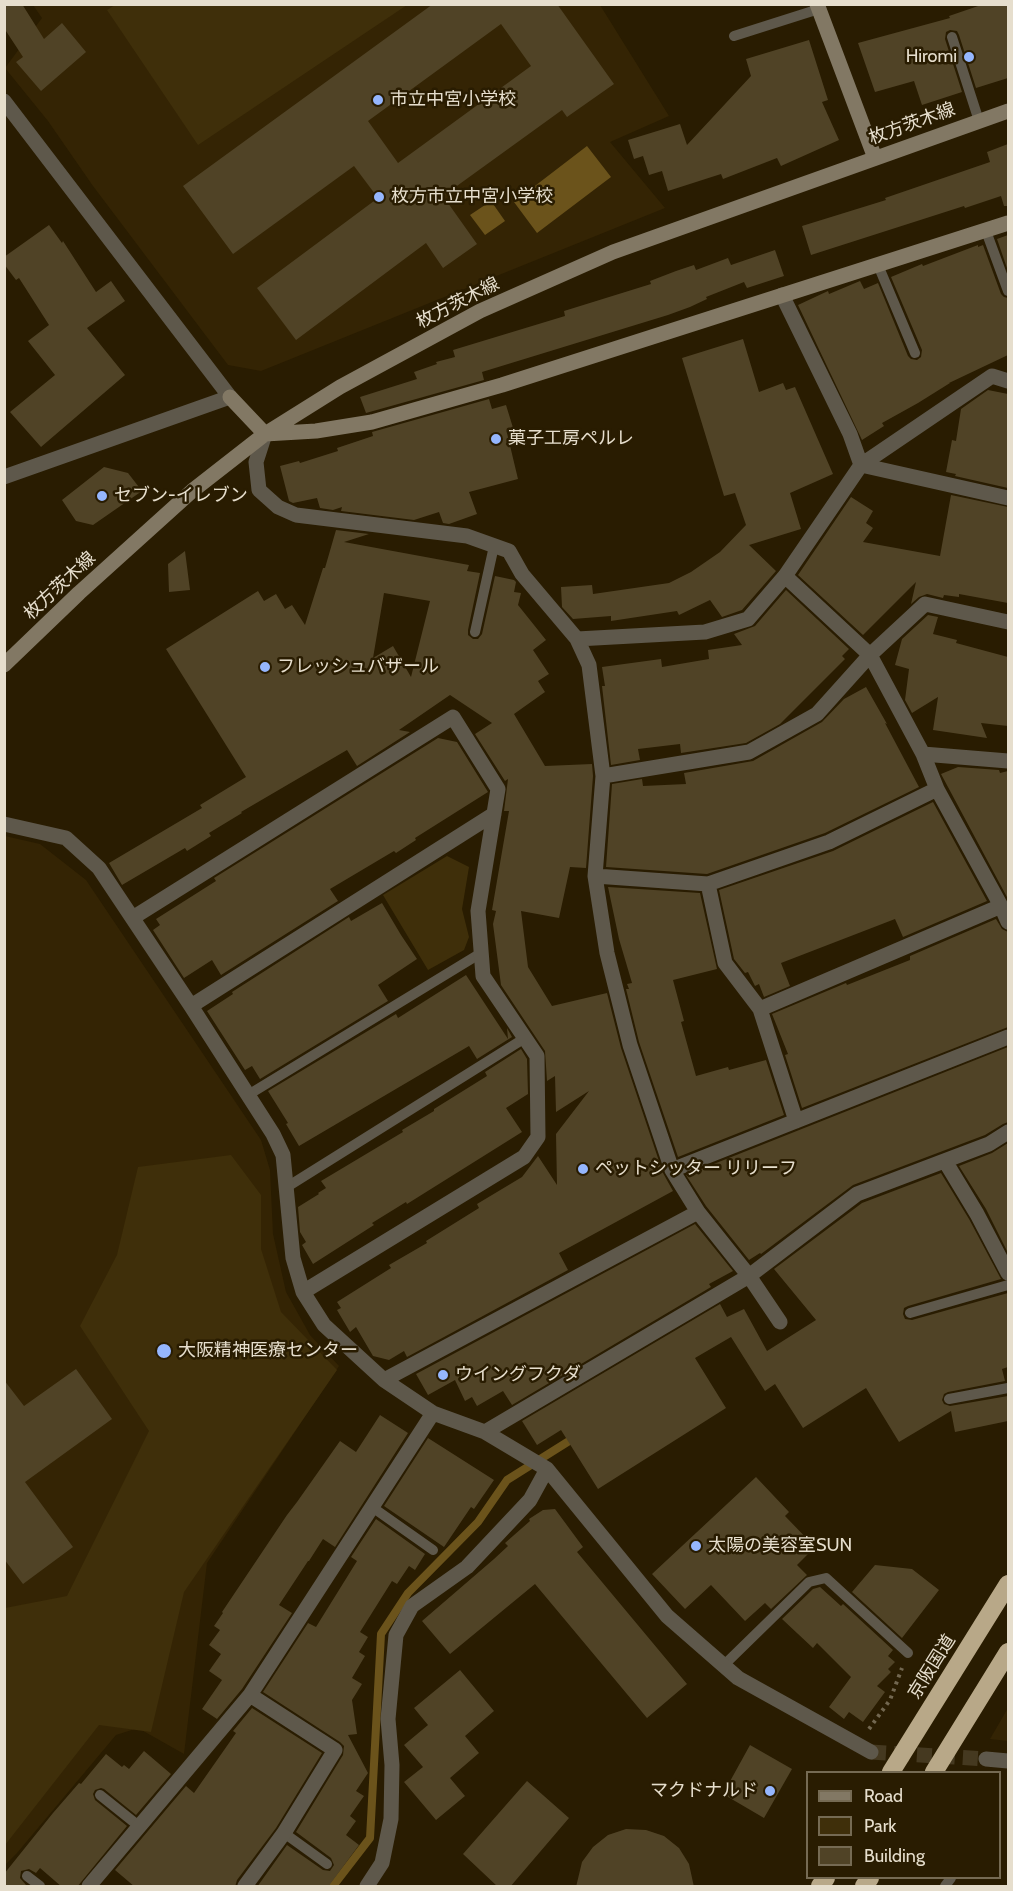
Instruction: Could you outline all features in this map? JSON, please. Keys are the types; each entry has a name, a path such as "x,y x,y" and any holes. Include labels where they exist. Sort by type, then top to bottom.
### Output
{"highway":[{"name":"京阪国道","path":"892,1771 1008,1584"},
{"path":"935,1771 1008,1652"}],"main road":[{"path":"818,7 875,158"},
{"name":"枚方茨木線","path":"4,665 79,593 192,491 265,434 340,387 480,311 613,252 1008,111"},
{"path":"230,398 265,434 316,431 372,422 502,385 1008,223"}],"street":[{"path":"4,101 230,398 4,477"},
{"path":"782,295 850,434 861,465"},
{"path":"577,639 705,633 748,620 785,576 861,465 992,376 1008,381"},
{"path":"265,434 256,462 260,490 278,507 296,515 467,536 508,551 522,574 577,639 590,665 603,776 595,876 607,953 630,1045 672,1170 698,1212 749,1276 780,1322"},
{"path":"861,465 1008,498"},
{"path":"785,576 870,655 923,754 937,789 1008,922"},
{"path":"603,776 749,752 818,714 870,655 925,604 1008,622"},
{"path":"134,917 453,717 498,789 478,911 483,976 537,1056 538,1137 524,1157 303,1292"},
{"path":"923,754 1008,762"},
{"path":"595,876 708,884 829,842 937,789"},
{"path":"191,1006 494,814"},
{"path":"4,824 66,838 99,868 134,917 273,1134 283,1155 293,1258 303,1292 324,1325 384,1380 433,1413 484,1432 545,1467 667,1616 723,1666 738,1678 871,1752"},
{"path":"708,884 725,963 760,1009 796,1121"},
{"path":"760,1009 1001,906"},
{"path":"672,1170 1008,1037"},
{"path":"484,1432 749,1276 856,1194 989,1144 1008,1132"},
{"path":"945,1161 977,1214 1008,1273"},
{"path":"384,1380 698,1212"},
{"path":"89,1887 250,1695 433,1413"},
{"path":"367,1887 382,1863 391,1819 392,1764 388,1719 396,1635 412,1606 467,1567 530,1500 545,1467"},
{"path":"245,1887 284,1833 336,1750 250,1695"},
{"path":"986,1759 1008,1761"}],"lane":[{"path":"734,36 818,7"},
{"path":"952,38 979,121"},
{"path":"986,231 1008,291"},
{"path":"878,266 915,353"},
{"path":"475,632 494,546"},
{"path":"248,1095 481,953"},
{"path":"287,1187 525,1038"},
{"path":"910,1313 1008,1285"},
{"path":"949,1399 1008,1388"},
{"path":"372,1508 433,1550"},
{"path":"723,1666 809,1582 826,1578 908,1653"},
{"path":"99,1795 140,1827"},
{"path":"284,1833 327,1864"},
{"path":"27,1876 40,1887"}],"path":[{"path":"857,1745 890,1700 908,1653"}],"shaded area":[{"name":"枚方市立中宮小学校","path":"33,5 600,5 669,116 610,142 665,208 261,371 228,365 93,186 48,121 5,68 42,18"},
{"path":"587,146 611,177 537,233 514,202"},
{"path":"491,201 505,221 485,235 470,215"},
{"name":"大阪精神医療センター","path":"5,836 40,844 86,880 261,1140 270,1170 273,1234 286,1292 310,1335 339,1366 207,1563 184,1754 138,1728 116,1735 5,1865"},
{"path":"1008,1708 1008,1741 990,1739"}],"green space":[{"path":"115,5 407,5 198,145 107,10"},
{"path":"447,856 469,867 462,909 469,937 464,950 428,970 383,895"},
{"path":"231,1155 261,1195 261,1249 281,1312 337,1370 184,1592 151,1732 99,1725 5,1845 5,1608 67,1596 149,1431 80,1326 117,1255 138,1167"}],"building":[{"path":"4,4 22,4 44,39 62,23 86,52 41,91 16,62 23,57 4,28"},
{"path":"433,4 557,4 614,84 567,117 562,110 443,196 477,244 443,268 426,243 296,340 257,288 378,198 354,166 233,254 183,186","holes":["501,24 531,66 398,163 368,121"]},
{"path":"984,4 1008,4 1008,78 976,88 959,35 957,31 950,30 946,32 945,39 962,92 922,105 914,81 875,92 858,43 950,18 949,16"},
{"path":"809,40 828,100 822,102 839,140 781,166 777,158 723,179 721,174 668,191 662,171 649,175 643,156 634,159 628,140 680,124 687,145 751,76 746,59"},
{"path":"1008,144 1008,206 1004,206 1001,196 811,255 802,226 886,200 885,198 990,162 987,152"},
{"path":"49,225 62,243 63,241 96,292 111,281 125,301 87,328 125,375 41,447 10,412 55,375 28,341 49,325 19,278 16,280 4,264 4,257"},
{"path":"1008,235 1008,271 997,239"},
{"path":"978,245 978,247 983,245 1001,294 1008,298 1008,355 949,383 882,423 884,426 862,440 798,305 828,291 829,294 860,281 864,289 878,283 908,356 917,360 921,357 922,350 891,277"},
{"path":"775,250 784,276 747,288 744,282 668,315 482,372 484,380 366,413 360,397 417,379 414,372 437,364 436,362 455,357 453,350 565,316 564,311 651,284 650,281 694,265 696,270 728,258 731,265"},
{"path":"743,339 759,392 783,383 786,390 795,387 833,474 790,493 801,529 749,545 776,571 742,610 722,617 710,600 679,615 677,611 611,621 611,616 573,619 562,607 561,587 592,585 593,594 669,583 691,572 720,552 746,525 735,493 724,496 682,358"},
{"path":"988,390 1008,394 1008,488 946,472 952,440 956,441 961,409"},
{"path":"489,399 492,409 506,405 514,431 507,433 518,479 469,492 477,514 449,524 443,523 439,512 414,520 341,511 342,507 333,510 320,508 317,498 293,503 289,501 280,466 299,461 300,463 338,451 337,448 373,436 372,432"},
{"name":"セブン-イレブン","path":"104,467 128,473 142,491 93,525 76,521 62,500"},
{"path":"951,495 1008,507 1008,603 959,594 959,597 944,595 943,598 927,594 911,604 916,582 863,635 798,575 851,497 873,511 866,523 873,528 863,542 940,556"},
{"path":"336,530 369,534 344,542 469,565 467,571 480,573 468,630 468,635 473,639 478,639 482,634 495,576 516,582 514,592 521,593 518,605 546,640 533,650 549,674 538,681 545,692 514,714 545,766 592,764 593,776 586,868 570,867 559,918 521,911 528,967 552,1006 607,993 621,1048 663,1173 673,1191 559,1253 568,1270 407,1357 404,1351 389,1360 373,1356 356,1327 350,1332 337,1310 341,1308 337,1302 391,1268 389,1265 479,1208 477,1204 522,1177 538,1156 557,1185 556,1134 589,1091 556,1112 555,1076 547,1081 545,1051 501,985 493,924 496,911 492,910 509,811 504,811 508,779 505,781 475,734 492,723 450,695 399,730 410,732 357,766 347,750 241,812 209,833 211,836 187,851 185,848 122,885 109,863 202,808 200,805 246,777 166,649 258,591 264,601 276,594 285,609 292,605 305,625 323,568 325,568","holes":["384,593 430,601 411,677 393,646 373,658"]},
{"path":"185,551 190,590 169,592 168,564"},
{"path":"786,590 849,649 842,656 845,659 780,724 746,743 681,753 680,744 638,749 640,760 611,765 602,667 661,659 662,667 709,659 708,650 742,645 734,634 755,626"},
{"path":"928,615 938,617 933,634 957,640 956,643 1008,657 1008,726 981,723 987,738 933,730 938,697 912,713 905,700 909,669 895,665 902,639"},
{"path":"866,687 919,787 825,833 707,874 606,867 612,784 642,779 643,786 686,784 684,773 753,761 822,722 844,699"},
{"path":"438,738 457,742 488,792 415,838 416,840 396,853 394,851 330,889 338,901 221,975 212,960 184,978 153,930 160,925 156,919 216,881 214,878"},
{"path":"958,767 999,770 1000,773 1008,771 1008,899 941,774"},
{"path":"933,802 987,901 903,937 895,919 781,963 790,986 764,997 759,984 755,986 748,972 745,973 734,959 719,890 833,851"},
{"path":"608,887 700,893 717,969 673,980 684,1021 681,1022 696,1076 766,1060 784,1115 678,1157 639,1042 626,989 629,989 627,984 632,983 619,939"},
{"path":"382,903 417,959 378,985 388,1001 260,1079 252,1066 245,1070 207,1011 233,994 232,992 349,917 351,921"},
{"path":"996,919 1002,929 1008,932 1008,1027 802,1108 785,1055 788,1054 772,1014 846,983 847,985 910,960 910,956"},
{"path":"466,975 508,1039 507,1028 512,1037 477,1059 469,1046 299,1146 268,1091 396,1014 398,1018"},
{"path":"1008,1047 1008,1122 985,1135 853,1185 761,1254 749,1260 706,1206 686,1175"},
{"path":"521,1049 527,1059 528,1094 506,1108 522,1132 407,1204 406,1202 372,1223 374,1225 313,1264 302,1245 306,1242 300,1232 298,1207 326,1188 321,1181 403,1132 402,1130 487,1076 485,1072"},
{"path":"1008,1143 1008,1253 986,1209 959,1166 992,1153"},
{"path":"941,1173 1001,1279 908,1306 904,1308 903,1314 905,1319 912,1320 1008,1293 1008,1367 1002,1369 1005,1381 948,1392 944,1394 942,1400 944,1404 950,1406 1008,1396 1008,1421 955,1432 951,1411 899,1442 866,1388 803,1428 775,1384 765,1391 731,1337 695,1358 726,1408 598,1489 561,1430 537,1445 522,1421 720,1304 727,1317 744,1309 767,1351 816,1320 774,1269 862,1203"},
{"path":"695,1224 733,1271 709,1284 711,1287 512,1405 503,1391 477,1406 472,1397 465,1401 455,1380 428,1395 416,1374"},
{"path":"76,1369 112,1419 25,1482 73,1547 23,1584 4,1559 4,1380 24,1406"},
{"path":"380,1415 408,1433 335,1547 323,1539 308,1561 279,1605 292,1613 242,1689 217,1719 202,1709 222,1680 209,1671 221,1654 209,1645 220,1630 214,1626 287,1515 340,1441 356,1452"},
{"path":"428,1438 494,1480 474,1509 471,1507 444,1547 384,1506"},
{"path":"756,1477 789,1512 785,1516 815,1547 797,1565 807,1575 771,1609 765,1603 745,1621 711,1585 685,1609 652,1574"},
{"path":"555,1509 583,1547 577,1552 687,1684 647,1718 535,1584 450,1654 422,1621 508,1546 505,1543 530,1521 529,1519 543,1510"},
{"path":"376,1519 425,1554 415,1570 409,1566 397,1584 392,1581 360,1632 368,1637 359,1652 365,1656 352,1678 362,1684 352,1700 357,1734 348,1735 368,1773 356,1791 364,1796 350,1816 356,1821 346,1835 359,1845 328,1887 257,1887 287,1845 323,1870 330,1871 334,1865 331,1858 296,1832 343,1755 344,1746 263,1692 308,1623 316,1627 357,1561 351,1557"},
{"path":"875,1565 912,1569 939,1590 902,1638 852,1592"},
{"path":"820,1587 841,1606 843,1604 893,1650 888,1656 895,1662 888,1669 891,1672 877,1686 885,1692 863,1722 849,1712 844,1719 829,1707 851,1677 817,1643 813,1648 782,1619 813,1589"},
{"path":"460,1670 494,1711 465,1736 479,1753 450,1778 465,1796 436,1820 404,1782 423,1767 404,1745 428,1725 414,1708"},
{"path":"252,1708 322,1753 276,1828 237,1880 235,1887 135,1887 115,1870 186,1786 194,1793 236,1733 233,1731"},
{"path":"750,1745 792,1769 764,1818 723,1794"},
{"path":"144,1751 171,1774 136,1815 104,1789 95,1790 93,1794 95,1800 127,1826 77,1887 62,1887 40,1868 36,1873 29,1869 21,1871 20,1878 26,1885 24,1887 4,1887 4,1874 53,1813 106,1754 122,1767 124,1765 129,1769"},
{"path":"527,1781 569,1818 510,1887 498,1887 463,1854"},
{"path":"626,1829 646,1830 664,1836 679,1848 689,1864 694,1887 576,1887 582,1862 593,1847 608,1835"}],"waterway":[{"path":"333,1886 370,1838 381,1634 408,1593 478,1522 507,1480 577,1436"}],"tunnel":[{"path":"871,1752 986,1759"}],"place":[{"name":"Hiromi","path":"969,57"},
{"name":"市立中宮小学校","path":"378,100"},
{"name":"枚方市立中宮小学校","path":"379,197"},
{"name":"菓子工房ペルレ","path":"496,439"},
{"name":"セブン-イレブン","path":"102,496"},
{"name":"フレッシュバザール","path":"265,667"},
{"name":"ペットシッター リリーフ","path":"583,1169"},
{"name":"大阪精神医療センター","path":"164,1351"},
{"name":"ウイングフクダ","path":"443,1375"},
{"name":"太陽の美容室SUN","path":"696,1546"},
{"name":"マクドナルド","path":"770,1791"}]}
